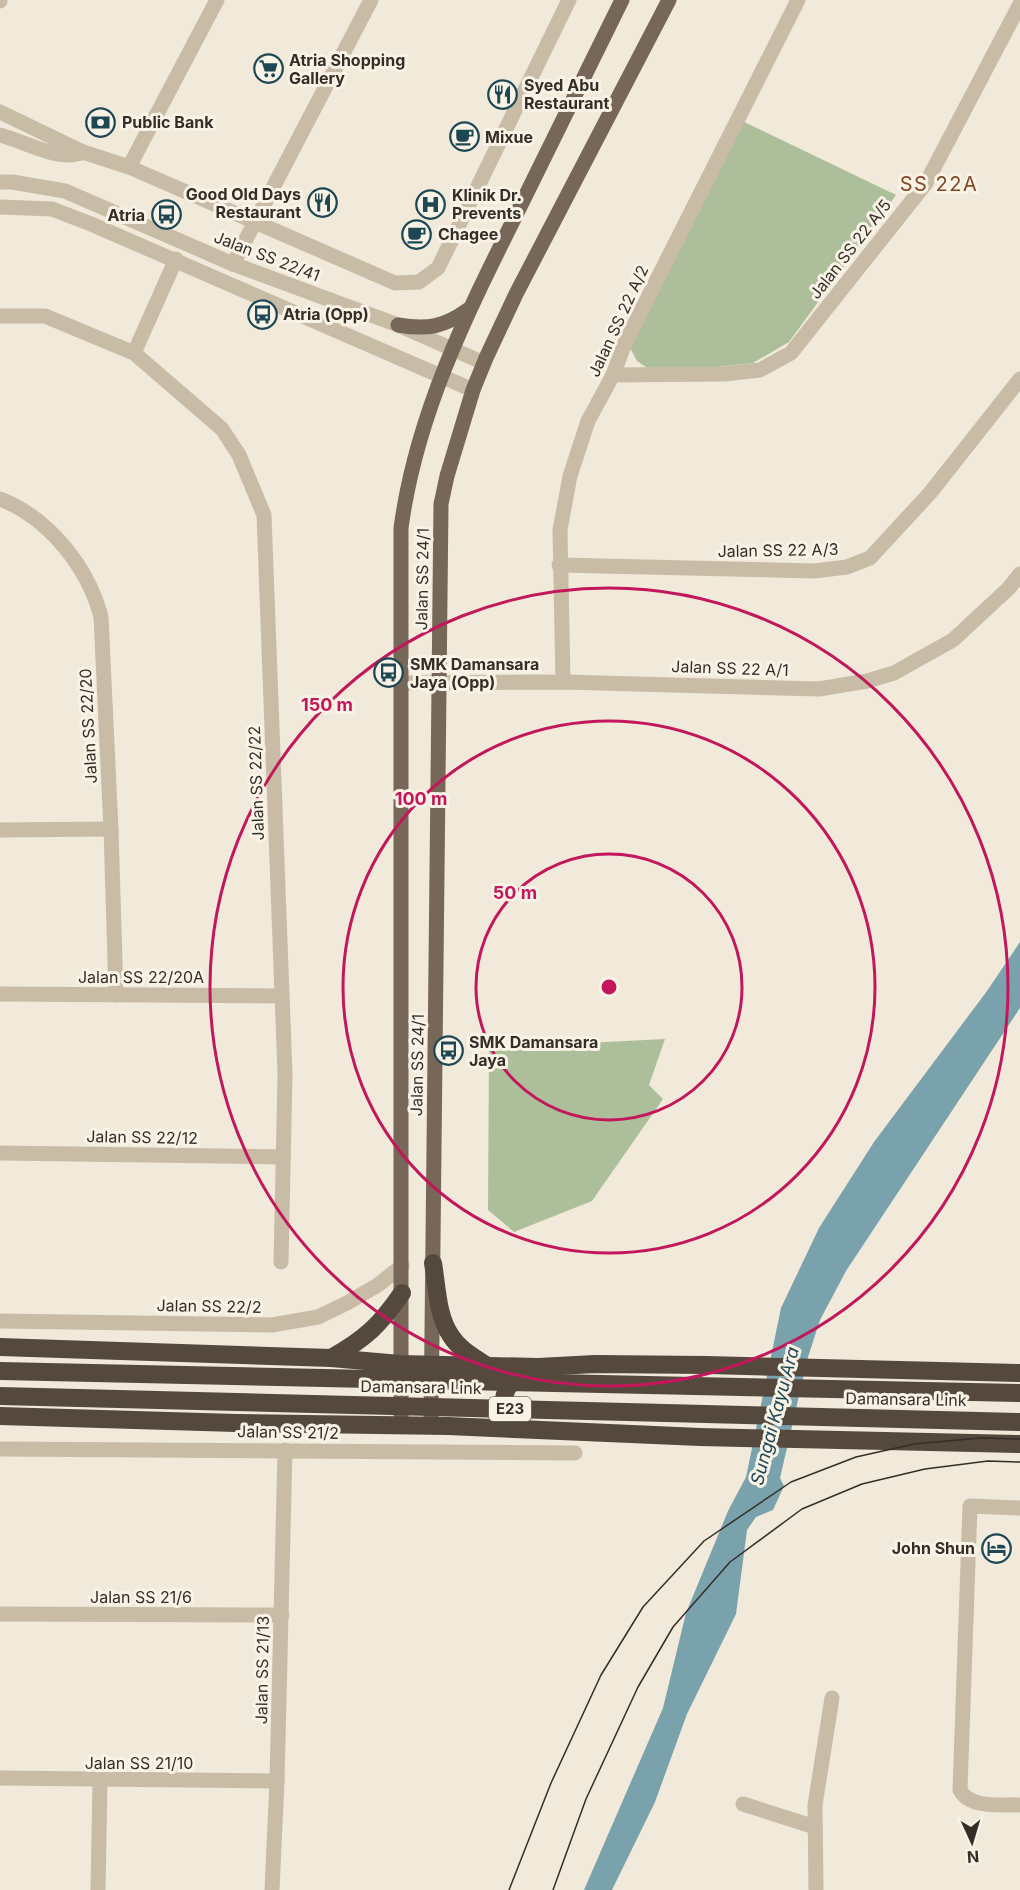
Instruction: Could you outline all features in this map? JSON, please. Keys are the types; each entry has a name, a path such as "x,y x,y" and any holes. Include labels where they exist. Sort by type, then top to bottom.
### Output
{"highway":[{"path":"433,1263 442,1317 450,1335 462,1349 487,1366"},
{"path":"331,1358 370,1333 386,1316 402,1293"},
{"path":"0,1347 331,1358 431,1365 538,1367 595,1364 707,1365 1020,1373"},
{"path":"236,1355 270,1373 276,1383 277,1392 273,1405 267,1412 257,1418 236,1423"},
{"path":"522,1428 510,1421 502,1399 514,1378 538,1367"},
{"name":"Damansara Link","path":"0,1371 1020,1393"},
{"name":"Damansara Link","path":"0,1396 1020,1422"},
{"path":"0,1416 236,1423 431,1425 699,1437 1020,1444"}],"main road":[{"name":"Jalan SS 24/1","path":"401,1425 401,528 411,467 451,349 622,0"},
{"name":"Jalan SS 24/1","path":"431,1425 441,504 473,390 484,363 516,294 669,0"},
{"path":"398,325 421,329 450,323 469,309"}],"street":[{"path":"129,167 217,0"},
{"path":"233,264 371,0"},
{"path":"0,112 83,152 129,167 395,283 419,282 438,268 569,0"},
{"name":"Jalan SS 22 A/2","path":"563,682 560,530 570,476 588,421 613,375 625,343 798,0"},
{"name":"Jalan SS 22 A/5","path":"613,375 724,374 760,370 791,353 926,183 1020,4"},
{"path":"0,135 58,154 76,156 83,152"},
{"name":"Jalan SS 22/41","path":"0,182 65,191 233,264 398,325 484,363"},
{"path":"0,207 52,209 176,259 473,390"},
{"path":"134,353 176,259"},
{"name":"Jalan SS 22/22","path":"0,316 45,316 134,353 222,429 239,455 264,515 285,1074 280,1262"},
{"name":"Jalan SS 22 A/3","path":"559,565 814,571 847,567 870,558 930,493 1020,379"},
{"name":"Jalan SS 22/20","path":"0,499 34,517 53,535 77,565 95,597 101,618 116,995"},
{"name":"Jalan SS 22 A/1","path":"401,683 563,682 819,689 867,681 894,673 953,640 1009,588 1020,574"},
{"path":"0,830 111,829"},
{"name":"Jalan SS 22/20A","path":"0,994 282,996"},
{"name":"Jalan SS 22/12","path":"0,1153 283,1156"},
{"name":"Jalan SS 22/2","path":"0,1322 272,1325 318,1317 378,1285 402,1266"},
{"name":"Jalan SS 21/2","path":"0,1449 575,1453"},
{"name":"Jalan SS 21/13","path":"272,1890 282,1615 285,1450"},
{"path":"1020,1508 970,1506 960,1790 964,1797 976,1803 1020,1805"},
{"name":"Jalan SS 21/6","path":"0,1614 282,1615"},
{"path":"816,1890 815,1805 832,1698"},
{"name":"Jalan SS 21/10","path":"0,1778 100,1781 277,1781"},
{"path":"98,1890 100,1781"},
{"path":"743,1804 814,1827"}],"green space":[{"path":"740,120 896,195 789,342 753,363 656,374 637,361 628,344"},
{"path":"665,1039 649,1085 663,1099 592,1201 514,1232 488,1210 489,1048"}],"water":[{"name":"Sungai Kayu Ara","path":"1020,942 1020,1008 846,1271 820,1320 808,1357 780,1478 784,1486 773,1510 756,1517 747,1530 736,1614 687,1714 655,1802 612,1890 584,1890 663,1708 686,1613 728,1511 746,1477 781,1308 819,1228 874,1142 987,991"}],"tram line":[{"path":"509,1890 551,1783 601,1675 643,1607 704,1541 791,1482 856,1457 914,1444 981,1438 1020,1439"},
{"path":"553,1890 586,1799 638,1687 673,1627 730,1562 802,1509 862,1484 925,1469 988,1461 1020,1462"}],"place":[{"name":"Atria Shopping Gallery","path":"268,69"},
{"name":"Syed Abu Restaurant","path":"503,94"},
{"name":"Public Bank","path":"101,122"},
{"name":"Mixue","path":"464,137"},
{"name":"Good Old Days Restaurant","path":"322,203"},
{"name":"Klinik Dr. Prevents","path":"431,204"},
{"name":"Atria","path":"166,215"},
{"name":"Chagee","path":"417,234"},
{"name":"Atria (Opp)","path":"262,314"},
{"name":"SMK Damansara Jaya (Opp)","path":"389,673"},
{"name":"SMK Damansara Jaya","path":"448,1051"},
{"name":"John Shun","path":"996,1548"}],"district":[{"name":"SS 22A","path":"939,184"}]}
